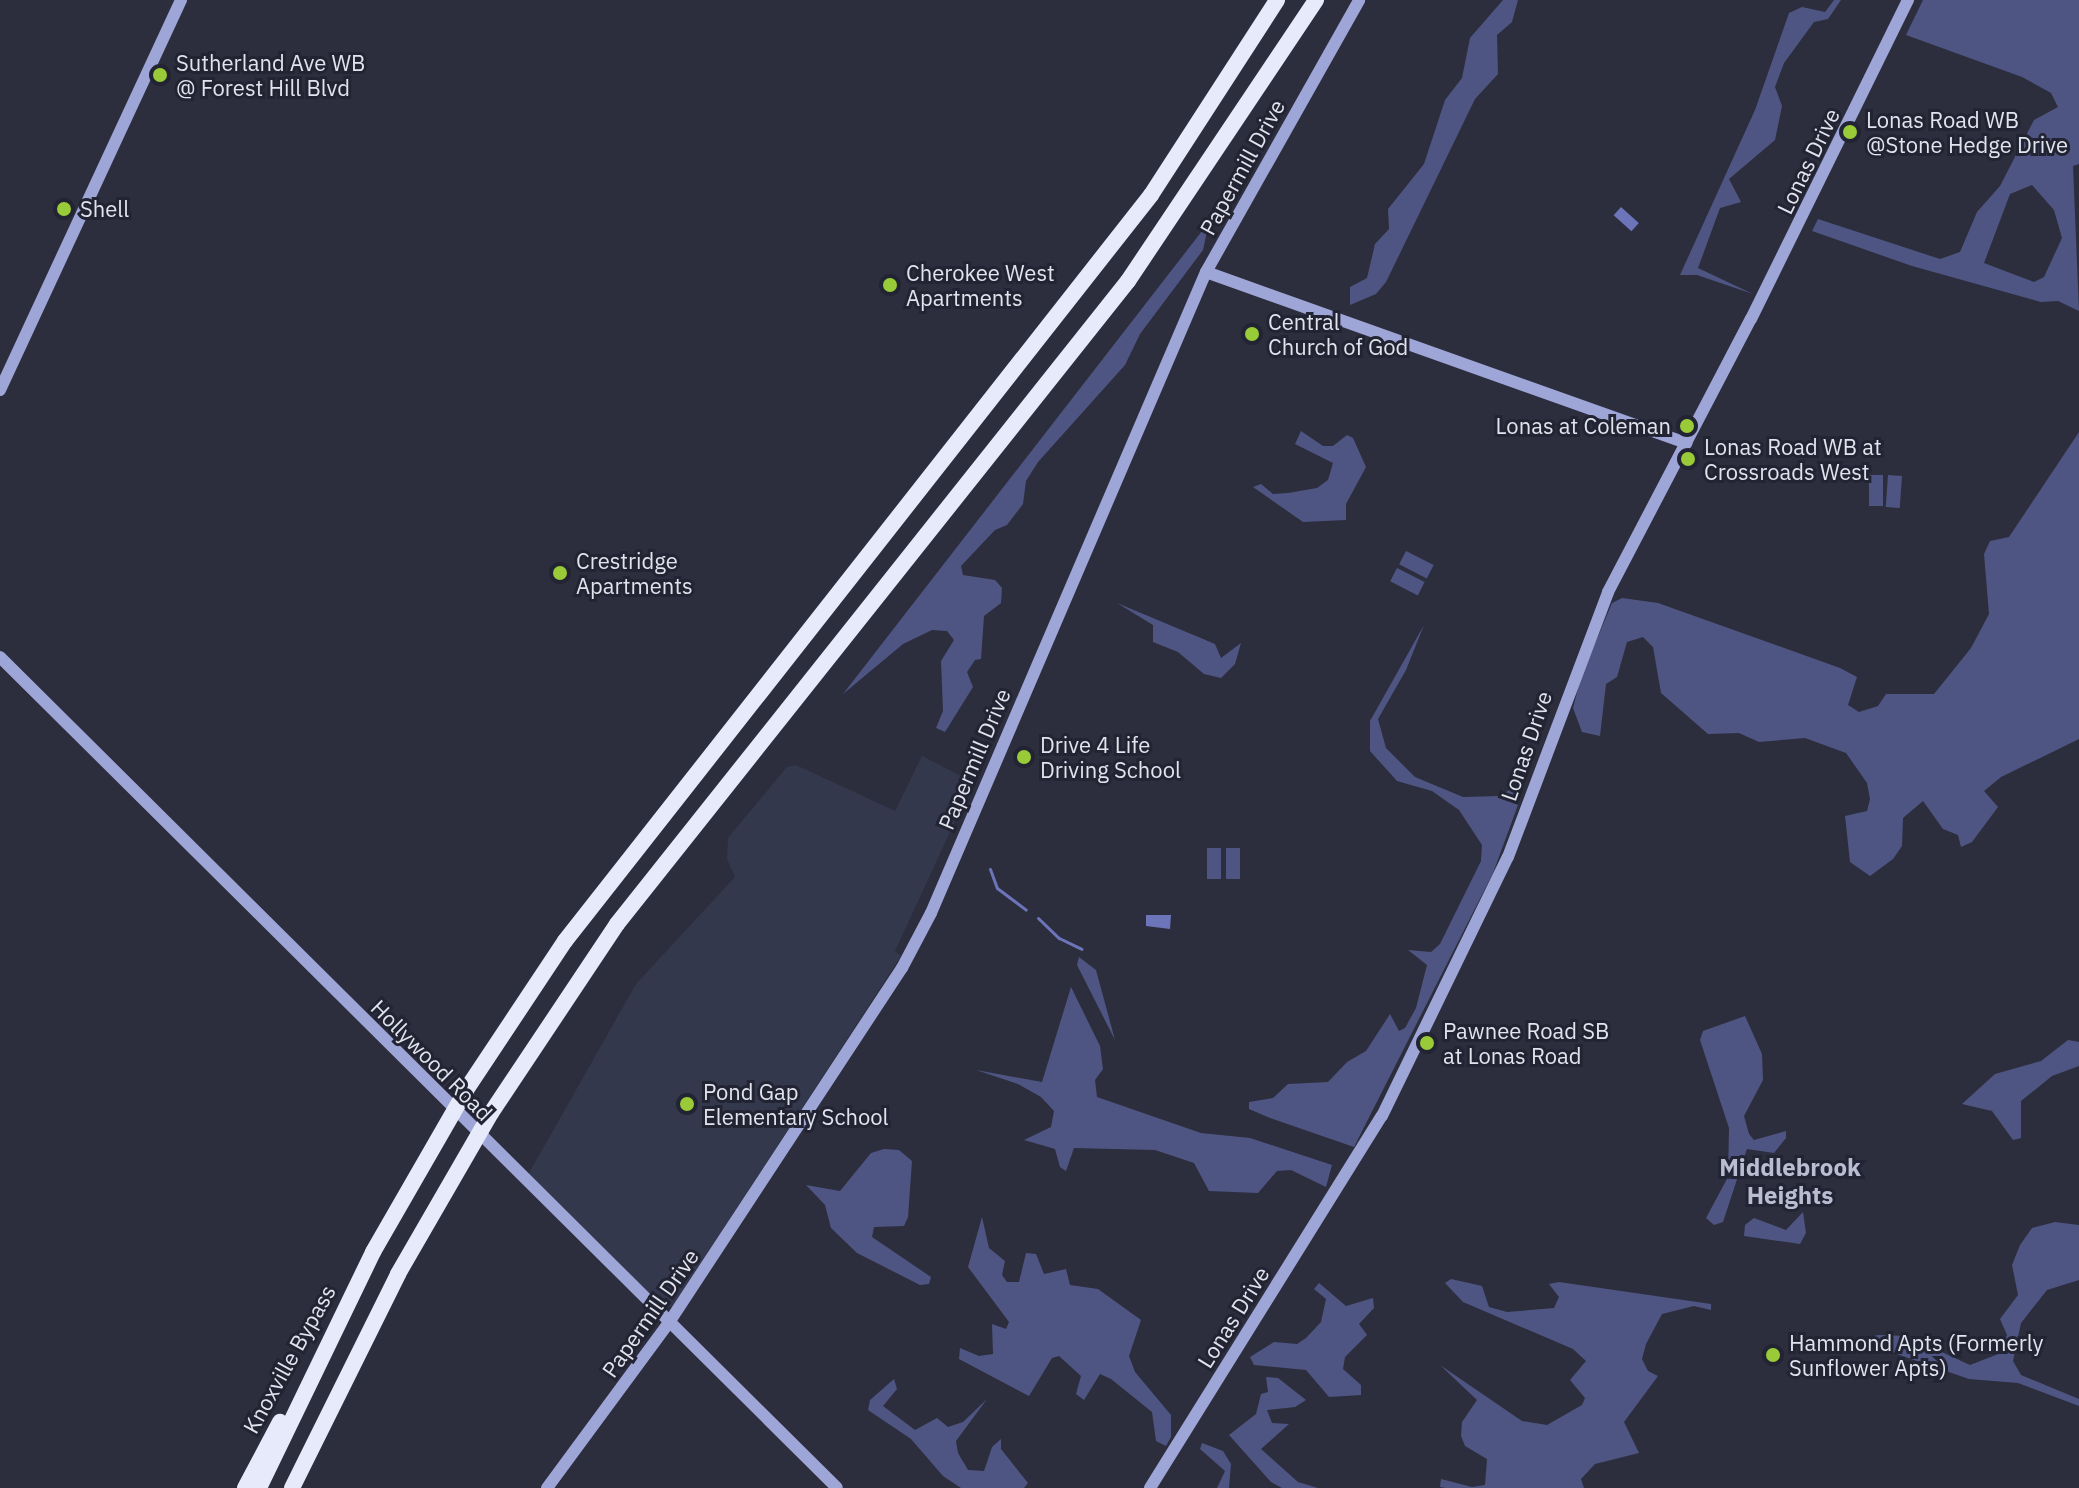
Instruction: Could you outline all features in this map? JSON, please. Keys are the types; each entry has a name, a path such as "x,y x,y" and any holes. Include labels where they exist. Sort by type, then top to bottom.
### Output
{"highway":[{"path":"259,1488 373,1252 466,1090 626,859 1151,195 1277,0"},
{"path":"292,1488 398,1274 491,1113 617,924 1128,281 1316,0"},
{"name":"Knoxville Bypass","path":"245,1488 373,1252"}],"street":[{"path":"0,390 181,0"},
{"name":"Papermill Drive","path":"547,1488 668,1324 870,1018 931,913 1206,272 1359,0"},
{"name":"Lonas Drive","path":"1150,1488 1382,1116 1508,857 1608,592 1908,0"},
{"path":"1206,272 1686,443"},
{"name":"Hollywood Road","path":"0,657 668,1324 837,1488"}],"shaded area":[{"path":"1503,0 1518,0 1512,22 1497,35 1498,74 1475,99 1386,282 1376,294 1350,305 1350,287 1367,278 1375,244 1389,229 1388,209 1424,164 1445,100 1462,78 1470,38"},
{"path":"1834,0 1841,0 1828,19 1814,22 1784,63 1775,87 1782,106 1775,140 1729,179 1741,202 1720,208 1698,268 1753,294 1697,275 1680,275 1755,110 1789,13 1802,7 1825,12"},
{"path":"1923,0 2079,0 2079,164 2073,166 2079,311 2058,301 2041,302 1912,266 1812,231 1818,219 1940,259 1960,252 1977,212 2000,186 2034,120 2058,107 2051,93 2022,77 1906,35","holes":["2032,185 2054,210 2062,238 2044,277 2034,282 1984,263 2010,194"]},
{"path":"1621,207 1639,223 1631,231 1614,215"},
{"path":"1209,222 1203,250 1140,334 1125,365 1038,462 1026,481 1023,504 1007,525 995,530 961,566 963,575 995,580 1002,588 1001,603 984,616 981,659 975,660 967,672 973,687 945,732 936,728 943,711 941,661 954,640 947,631 932,630 903,644 843,694"},
{"path":"1301,431 1323,446 1333,446 1347,435 1353,438 1366,467 1346,504 1346,520 1303,522 1253,487 1261,484 1273,494 1288,493 1317,488 1328,480 1333,463 1295,444"},
{"path":"2079,432 2079,739 2001,777 1984,791 1998,807 1972,842 1961,847 1958,835 1943,829 1923,801 1903,818 1902,846 1893,859 1870,876 1850,862 1845,816 1867,811 1870,799 1867,783 1846,753 1805,738 1759,742 1739,733 1708,734 1661,693 1653,647 1643,637 1627,642 1617,677 1606,684 1600,736 1582,732 1573,708 1581,677 1612,603 1622,598 1658,603 1840,668 1857,677 1848,705 1859,712 1878,706 1886,694 1934,694 1971,648 1989,614 1984,554 1990,541 2009,537"},
{"path":"1869,475 1883,475 1883,506 1869,506"},
{"path":"1888,475 1902,476 1900,508 1886,507"},
{"path":"1406,551 1434,565 1427,578 1399,564"},
{"path":"1397,568 1425,582 1418,595 1390,581"},
{"path":"1117,603 1215,644 1221,658 1241,643 1235,664 1221,678 1204,674 1178,652 1153,642 1153,625"},
{"path":"1424,625 1406,670 1378,719 1386,748 1415,777 1463,797 1500,796 1515,786 1520,790 1518,805 1493,873 1354,1147 1249,1109 1249,1102 1273,1098 1288,1084 1328,1082 1347,1062 1366,1051 1390,1014 1399,1031 1405,1028 1416,1008 1427,965 1408,950 1431,952 1440,944 1481,861 1482,845 1459,810 1432,791 1397,781 1370,751 1370,721"},
{"name":"Pond Gap Elementary School","path":"922,756 973,782 895,951 901,956 673,1306 664,1308 528,1175 636,984 735,877 727,859 728,838 787,767 796,765 895,811"},
{"path":"1207,848 1221,848 1221,879 1207,879"},
{"path":"1226,848 1240,848 1240,879 1226,879"},
{"path":"1146,915 1171,915 1170,929 1146,926"},
{"path":"1079,957 1096,970 1115,1040 1077,965"},
{"path":"1071,987 1100,1046 1103,1069 1095,1080 1097,1097 1201,1133 1250,1138 1332,1165 1326,1187 1291,1170 1277,1171 1258,1193 1209,1191 1194,1163 1155,1150 1074,1148 1066,1171 1060,1167 1055,1149 1024,1140 1051,1127 1054,1111 1041,1097 1018,1084 976,1070 1042,1082"},
{"path":"1745,1016 1762,1054 1763,1080 1744,1116 1749,1134 1754,1140 1786,1131 1786,1138 1774,1153 1747,1149 1723,1222 1714,1225 1706,1218 1728,1177 1729,1128 1700,1040 1703,1031"},
{"path":"2068,1040 2079,1042 2079,1066 2052,1076 2021,1101 2021,1138 2013,1140 1992,1111 1962,1104 1995,1074 2041,1061"},
{"path":"884,1149 899,1150 912,1161 908,1217 904,1226 874,1227 872,1237 931,1277 929,1284 920,1285 857,1253 831,1228 825,1205 806,1185 840,1191 871,1153"},
{"path":"1803,1212 1806,1233 1800,1244 1744,1236 1745,1225 1754,1218 1786,1230"},
{"path":"982,1217 989,1248 1005,1261 1002,1275 1007,1282 1019,1282 1026,1253 1036,1254 1044,1274 1066,1269 1070,1285 1098,1289 1141,1320 1129,1356 1135,1372 1171,1415 1171,1437 1166,1446 1156,1441 1152,1412 1111,1379 1100,1374 1084,1400 1076,1394 1081,1376 1059,1356 1052,1358 1029,1396 959,1359 960,1348 979,1356 993,1354 992,1324 1006,1329 1009,1322 968,1267"},
{"path":"2055,1222 2079,1225 2079,1280 2047,1290 2021,1323 2013,1361 2021,1375 2079,1399 2079,1406 2018,1383 1969,1379 1868,1344 1867,1338 1878,1335 1907,1336 1970,1365 2001,1353 2007,1335 2000,1319 2018,1295 2012,1265 2020,1245 2032,1228"},
{"path":"1451,1279 1482,1286 1489,1307 1507,1312 1554,1308 1559,1297 1549,1284 1559,1282 1711,1304 1711,1310 1694,1306 1662,1314 1646,1344 1642,1359 1648,1371 1658,1376 1624,1422 1639,1453 1595,1464 1581,1479 1584,1488 1446,1488 1440,1487 1441,1479 1472,1487 1485,1485 1487,1459 1465,1446 1461,1436 1462,1422 1477,1400 1440,1365 1522,1421 1547,1425 1582,1405 1585,1398 1570,1380 1586,1361 1573,1349 1463,1302 1445,1283"},
{"path":"1319,1283 1346,1306 1373,1298 1374,1308 1359,1324 1367,1335 1345,1357 1343,1369 1361,1385 1361,1395 1329,1397 1306,1370 1254,1365 1250,1357 1274,1342 1297,1344 1321,1322 1326,1299 1314,1289"},
{"path":"1266,1377 1278,1378 1306,1400 1295,1407 1267,1410 1272,1423 1289,1424 1261,1449 1298,1482 1318,1488 1282,1488 1271,1482 1229,1435 1256,1414 1261,1394 1268,1392"},
{"path":"894,1379 897,1389 883,1406 915,1430 937,1418 948,1427 963,1422 987,1399 956,1441 958,1453 968,1470 984,1471 992,1447 1001,1439 1001,1449 1028,1483 1024,1488 961,1488 943,1476 911,1439 868,1410 870,1400"},
{"path":"1202,1443 1223,1451 1231,1464 1229,1488 1217,1488 1225,1471 1200,1449"}],"waterway":[{"path":"990,869 997,888 1026,910"},
{"path":"1038,918 1059,938 1082,949"}],"place":[{"name":"Sutherland Ave WB @ Forest Hill Blvd","path":"160,75"},
{"name":"Lonas Road WB @Stone Hedge Drive","path":"1850,132"},
{"name":"Shell","path":"64,209"},
{"name":"Cherokee West Apartments","path":"890,285"},
{"name":"Central Church of God","path":"1252,334"},
{"name":"Lonas at Coleman","path":"1687,426"},
{"name":"Lonas Road WB at Crossroads West","path":"1688,459"},
{"name":"Crestridge Apartments","path":"560,573"},
{"name":"Drive 4 Life Driving School","path":"1024,757"},
{"name":"Pawnee Road SB at Lonas Road","path":"1427,1043"},
{"name":"Pond Gap Elementary School","path":"687,1104"},
{"name":"Hammond Apts (Formerly Sunflower Apts)","path":"1773,1355"}],"district":[{"name":"Middlebrook Heights","path":"1790,1182"}]}
